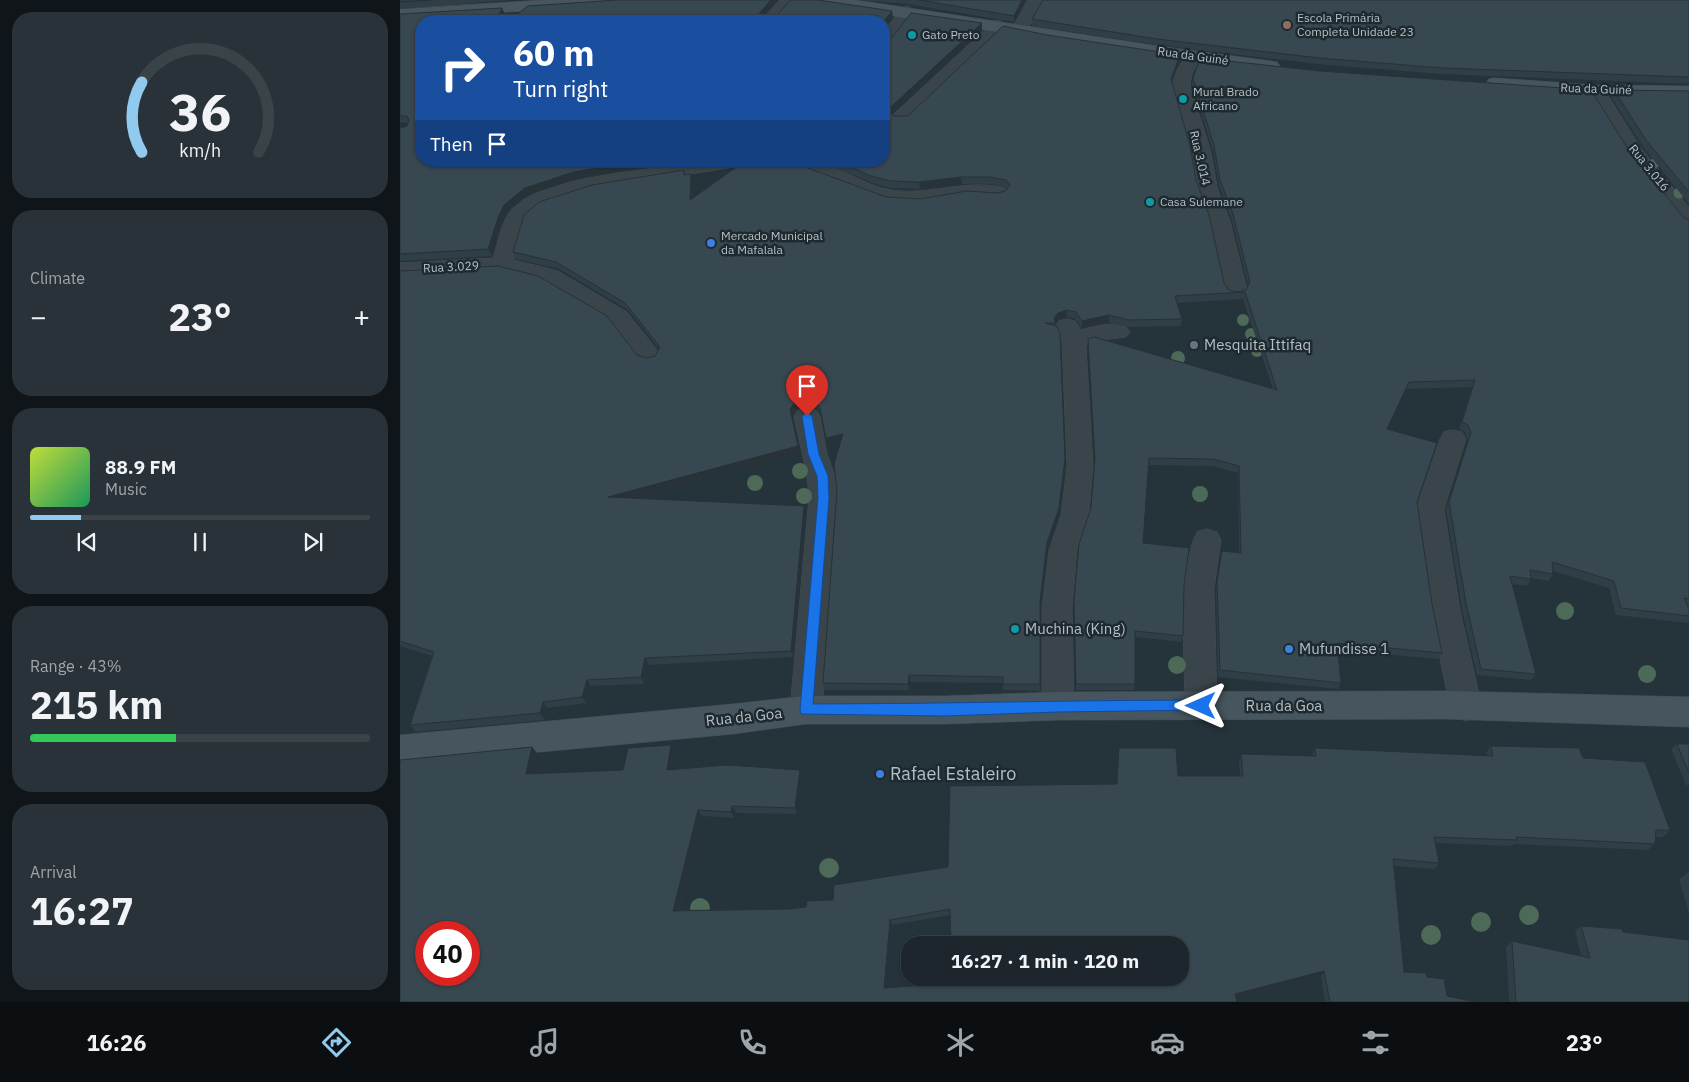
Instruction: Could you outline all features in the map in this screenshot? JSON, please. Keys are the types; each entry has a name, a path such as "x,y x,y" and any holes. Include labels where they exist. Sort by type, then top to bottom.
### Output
{"street":[{"path":"400,14 618,0"},
{"path":"773,15 782,9 788,0"},
{"name":"Rua da Guiné","path":"820,0 908,11 1193,57 1290,68"},
{"path":"1020,29 1036,0"},
{"path":"890,34 908,11"},
{"path":"901,117 999,25"},
{"name":"Rua 3.014","path":"1193,57 1183,74 1181,85 1200,152 1207,187 1220,221 1236,290"},
{"name":"Rua da Guiné","path":"1475,82 1596,90 1689,91"},
{"name":"Rua 3.016","path":"1596,90 1633,151 1663,185 1689,220"},
{"path":"502,264 521,213 534,200 565,190 661,173 700,170 712,167"},
{"path":"811,167 887,196 921,198 935,194 967,190 998,192"},
{"name":"Rua 3.029","path":"400,270 502,264 550,276 619,317 649,355"},
{"path":"1058,706 1058,599 1063,550 1075,515 1080,466 1071,333 1118,332"},
{"path":"806,710 823,498 822,476 814,454 807,416"},
{"path":"1453,439 1430,508 1444,602 1466,707"},
{"path":"1201,706 1199,589 1207,540"},
{"name":"Rua da Goa","path":"400,750 733,719 806,710 1201,706 1466,707 1689,712"}],"building":[{"path":"400,0 431,0 400,2"},
{"path":"617,0 771,0 758,15 516,15 528,6"},
{"path":"790,0 818,0 892,11 889,15 778,15"},
{"path":"919,0 1022,0 1014,16"},
{"path":"1043,0 1689,0 1689,77 1443,68 1319,58 1157,39 1032,19"},
{"path":"502,8 499,15 415,15 415,167 602,167 573,172 525,188 504,205 488,249 400,254 400,128 407,126 409,120 407,116 400,116 400,14"},
{"path":"911,13 982,23 890,109 891,39"},
{"path":"1003,26 1047,35 1180,55 1171,79 1190,146 1196,180 1209,215 1224,283 1229,290 1238,292 1246,290 1250,282 1233,214 1220,180 1214,145 1193,78 1200,58 1320,71 1591,90 1628,149 1684,218 1689,220 1689,599 1684,598 1689,609 1689,616 1621,608 1614,581 1552,562 1553,574 1530,570 1531,579 1510,576 1536,674 1481,669 1466,603 1449,502 1471,432 1467,424 1462,422 1475,380 1409,382 1387,429 1437,443 1417,502 1432,604 1442,653 1337,643 1341,683 1220,670 1217,582 1222,551 1241,553 1239,466 1213,459 1149,458 1143,543 1189,548 1184,585 1183,636 1135,631 1135,684 1076,684 1074,601 1079,544 1091,508 1095,459 1088,339 1094,337 1277,390 1245,292 1175,296 1182,319 1129,320 1109,315 1082,321 1076,312 1067,310 1058,313 1054,318 1055,323 1045,323 1057,326 1060,334 1065,459 1059,508 1047,543 1040,601 1040,684 1003,684 1003,677 909,675 908,684 823,683 837,491 834,464 843,434 826,438 820,408 815,401 805,398 795,402 790,409 798,446 608,497 804,506 791,651 645,658 641,677 587,680 582,697 543,702 540,713 410,725 434,652 400,641 400,271 498,266 538,276 607,316 637,355 646,358 655,356 660,347 625,303 556,262 513,252 524,215 539,202 592,185 684,170 684,175 691,174 690,200 737,167 805,167 886,197 920,199 967,191 998,193 1005,191 1010,185 1006,180 991,177 961,177 919,182 890,181 871,176 851,167 890,167 890,111 894,116 908,116"},
{"path":"1614,90 1689,91 1689,192 1646,140"},
{"path":"1677,744 1689,744 1689,773"},
{"path":"671,745 667,770 727,765 800,770 795,808 732,806 731,812 698,810 673,911 790,909 806,907 807,901 833,900 834,885 948,867 950,786 1117,784 1119,748 1176,748 1178,776 1243,776 1241,754 1316,756 1315,748 1493,756 1491,746 1579,748 1583,758 1645,762 1670,830 1656,830 1655,844 1516,837 1517,840 1434,837 1439,863 1393,859 1404,972 1426,973 1427,977 1444,979 1447,996 1475,1002 1330,1002 1324,971 1235,994 1237,1002 400,1002 400,760 532,747 526,774 623,770 628,748"},
{"path":"1581,926 1622,929 1623,932 1689,940 1689,1002 1516,1002 1512,941 1590,958"}],"place":[{"name":"Escola Primária Completa Unidade 23","path":"1287,25"},
{"name":"Gato Preto","path":"912,35"},
{"name":"Mural Brado Africano","path":"1183,99"},
{"name":"Casa Sulemane","path":"1150,202"},
{"name":"Mercado Municipal da Mafalala","path":"711,243"},
{"name":"Mesquita Ittifaq","path":"1194,345"},
{"name":"Muchina (King)","path":"1015,629"},
{"name":"Mufundisse 1","path":"1289,649"},
{"name":"Rafael Estaleiro","path":"880,774"}],"route":[{"path":"807,416 814,454 822,476 823,498 806,710 1201,706"}]}
